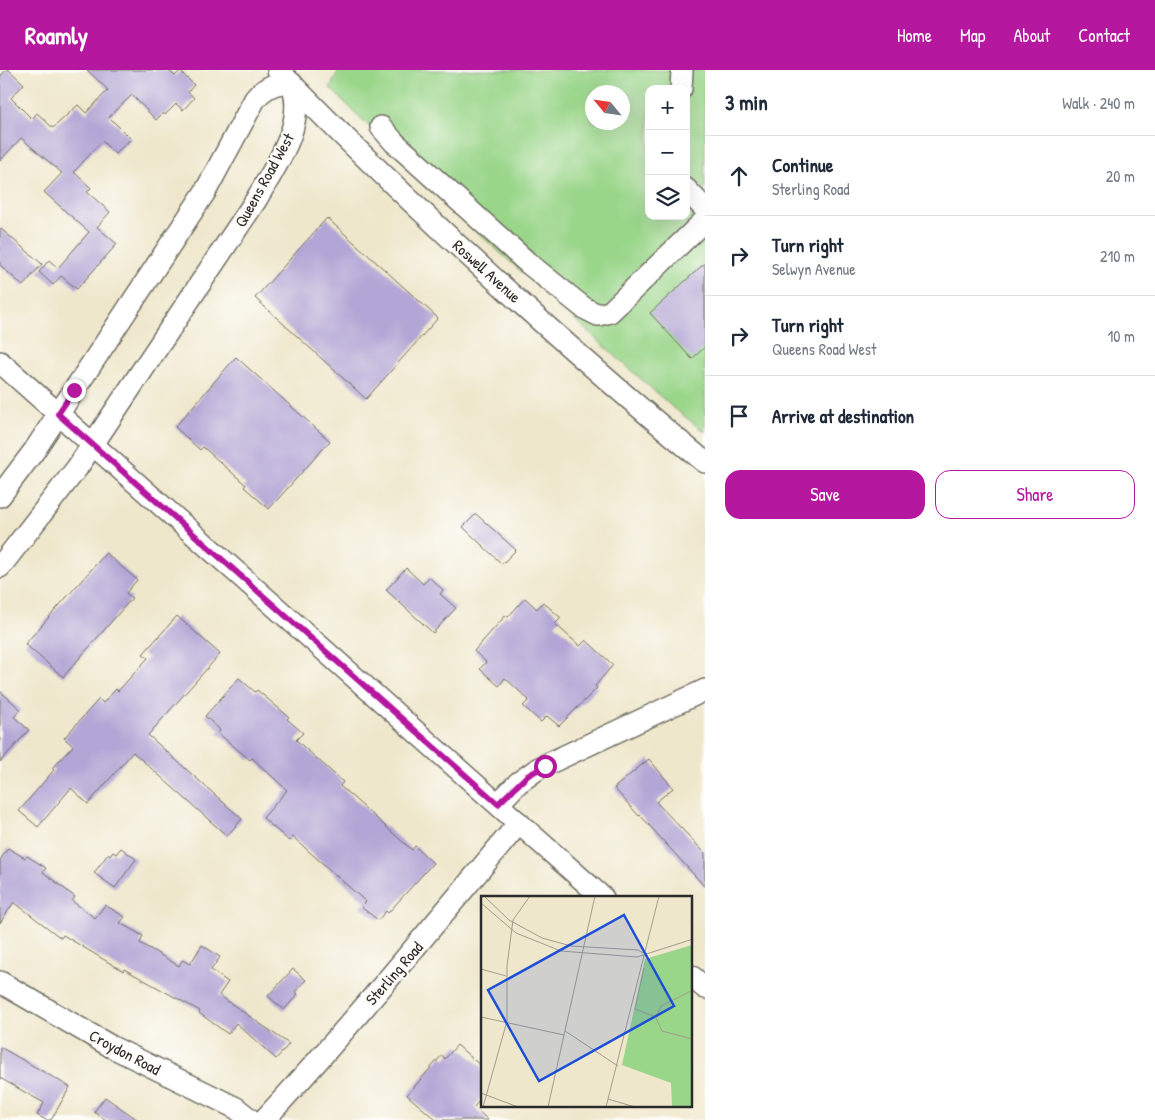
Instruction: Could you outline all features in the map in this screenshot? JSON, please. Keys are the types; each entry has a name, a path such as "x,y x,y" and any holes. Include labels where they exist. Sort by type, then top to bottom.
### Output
{"street":[{"path":"681,85 682,70"},
{"path":"0,496 34,451 205,192 256,99 263,91 281,83 289,75"},
{"name":"Queens Road West","path":"0,567 28,533 93,445 231,239 265,184 295,122 296,102 289,75"},
{"name":"Roswell Avenue","path":"289,75 330,124 472,258 646,413 705,462"},
{"path":"381,127 394,142 528,263 584,308 598,316 610,312 705,220"},
{"path":"690,193 705,209"},
{"path":"0,362 601,896"},
{"path":"498,804 518,784 539,768 705,690"},
{"name":"Sterling Road","path":"264,1120 322,1057 519,823"},
{"path":"692,977 705,988"},
{"name":"Croydon Road","path":"0,982 112,1047 236,1108 251,1120"}],"green space":[{"path":"339,70 705,70 705,432 671,406 475,230 330,88"}],"building":[{"path":"6,70 9,70 24,84 11,98 32,119 37,113 53,128 78,105 86,113 108,90 87,70 168,70 175,76 180,71 194,85 188,92 194,98 183,110 176,104 165,115 163,113 156,120 132,95 109,117 131,139 115,154 102,141 74,172 91,188 87,192 110,212 97,227 117,244 77,289 61,276 53,285 39,272 49,260 58,268 89,232 44,192 62,173 21,138 0,161 0,77"},
{"path":"327,218 438,318 366,399 255,298"},
{"path":"0,228 42,264 23,286 0,265"},
{"path":"705,263 705,347 692,359 650,313"},
{"path":"236,357 330,441 269,509 244,487 246,485 203,447 200,450 175,427"},
{"path":"476,514 516,550 502,564 463,527"},
{"path":"106,553 137,580 126,593 132,598 63,677 25,644"},
{"path":"406,568 423,584 429,577 443,590 440,594 456,608 433,633 386,590"},
{"path":"525,598 537,609 543,602 561,618 555,624 580,646 586,640 613,665 595,686 597,688 559,726 547,716 541,722 523,706 529,700 505,678 499,686 480,669 486,662 474,651 506,615 508,617"},
{"path":"177,616 220,654 148,735 242,819 227,836 133,752 88,804 71,788 38,827 19,811 54,770 52,768 73,746 64,738 99,699 103,703 116,689 118,691 148,658 143,654"},
{"path":"239,678 255,692 257,690 289,717 287,719 303,733 296,740 343,782 340,786 412,850 415,846 433,863 388,913 386,911 378,920 361,907 366,902 293,837 289,841 263,818 287,790 252,758 250,760 218,733 220,730 205,716"},
{"path":"0,691 21,710 14,717 29,730 0,762"},
{"path":"649,759 673,788 656,802 705,853 705,887 614,788"},
{"path":"8,848 25,858 27,856 46,868 43,872 75,897 72,901 95,918 105,905 125,917 120,923 143,936 140,943 179,966 182,960 190,964 202,945 220,957 211,970 228,982 219,995 289,1044 276,1059 236,1023 228,1034 199,1013 200,1011 124,969 123,971 63,935 61,938 14,902 0,923 0,860"},
{"path":"121,848 136,859 115,888 94,873 108,854 110,856 113,852 116,854"},
{"path":"293,969 306,980 295,992 298,994 284,1010 268,996"},
{"path":"457,1045 481,1066 481,1098 474,1107 488,1120 436,1120 407,1095 442,1055 445,1059"},
{"path":"0,1047 70,1087 51,1120 46,1120 37,1115 44,1103 0,1078"},
{"path":"105,1097 138,1120 106,1120 94,1112"}],"route":[{"path":"74,390 58,414 498,804 527,776 545,766"}]}
